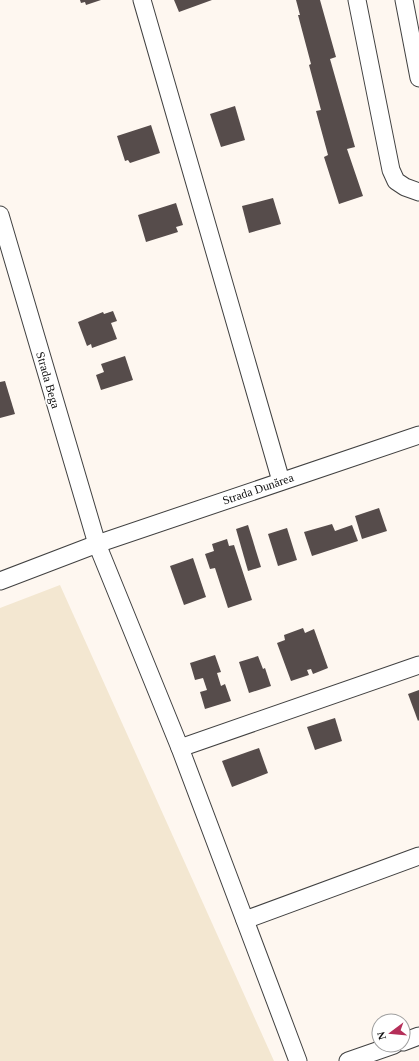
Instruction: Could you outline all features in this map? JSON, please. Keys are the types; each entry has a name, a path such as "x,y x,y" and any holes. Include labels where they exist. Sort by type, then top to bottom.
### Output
{"street":[{"path":"142,0 281,481"},
{"path":"357,0 391,170 396,181 405,187 419,192"},
{"path":"404,0 419,78"},
{"name":"Strada Bega","path":"0,215 97,544 180,748 298,1061"},
{"name":"Strada Dunărea","path":"0,580 97,544 419,435"},
{"path":"180,748 419,666"},
{"path":"245,920 419,856"},
{"path":"348,1061 371,1053"}],"shaded area":[{"path":"60,585 274,1061 0,1061 0,608"}],"building":[{"path":"80,0 101,0 86,5 85,2 81,3"},
{"path":"174,0 212,0 179,12"},
{"path":"296,0 320,0 336,57 330,59 355,147 347,149 363,196 339,204 324,157 328,155 316,111 321,110 309,65 311,64 298,15 300,15"},
{"path":"235,106 245,140 221,147 210,114"},
{"path":"151,125 160,153 130,163 128,160 125,161 117,136"},
{"path":"273,198 281,224 249,233 242,206"},
{"path":"176,203 183,225 176,227 178,232 146,242 138,215"},
{"path":"113,311 117,321 111,323 117,339 92,348 91,344 87,346 78,322 103,312 104,314"},
{"path":"125,356 133,380 101,390 96,375 104,372 101,364"},
{"path":"5,381 15,414 0,418 0,382"},
{"path":"379,508 387,531 362,539 355,516"},
{"path":"332,524 335,531 352,525 358,541 312,556 304,532"},
{"path":"248,525 261,567 248,571 236,529"},
{"path":"287,528 297,560 278,566 268,534"},
{"path":"227,539 229,546 234,545 252,600 228,608 215,568 210,569 205,554 214,551 212,544"},
{"path":"193,558 206,597 184,605 170,566"},
{"path":"303,628 305,633 314,629 328,668 313,674 311,669 307,670 309,675 291,681 277,643 285,640 284,635"},
{"path":"215,655 221,672 217,673 221,686 225,684 231,701 205,709 200,692 207,690 203,678 195,680 190,663"},
{"path":"258,656 263,669 265,668 271,686 249,693 239,662"},
{"path":"419,690 419,720 418,721 408,694"},
{"path":"335,718 342,741 315,750 307,727"},
{"path":"259,748 268,773 232,787 222,761"}]}
